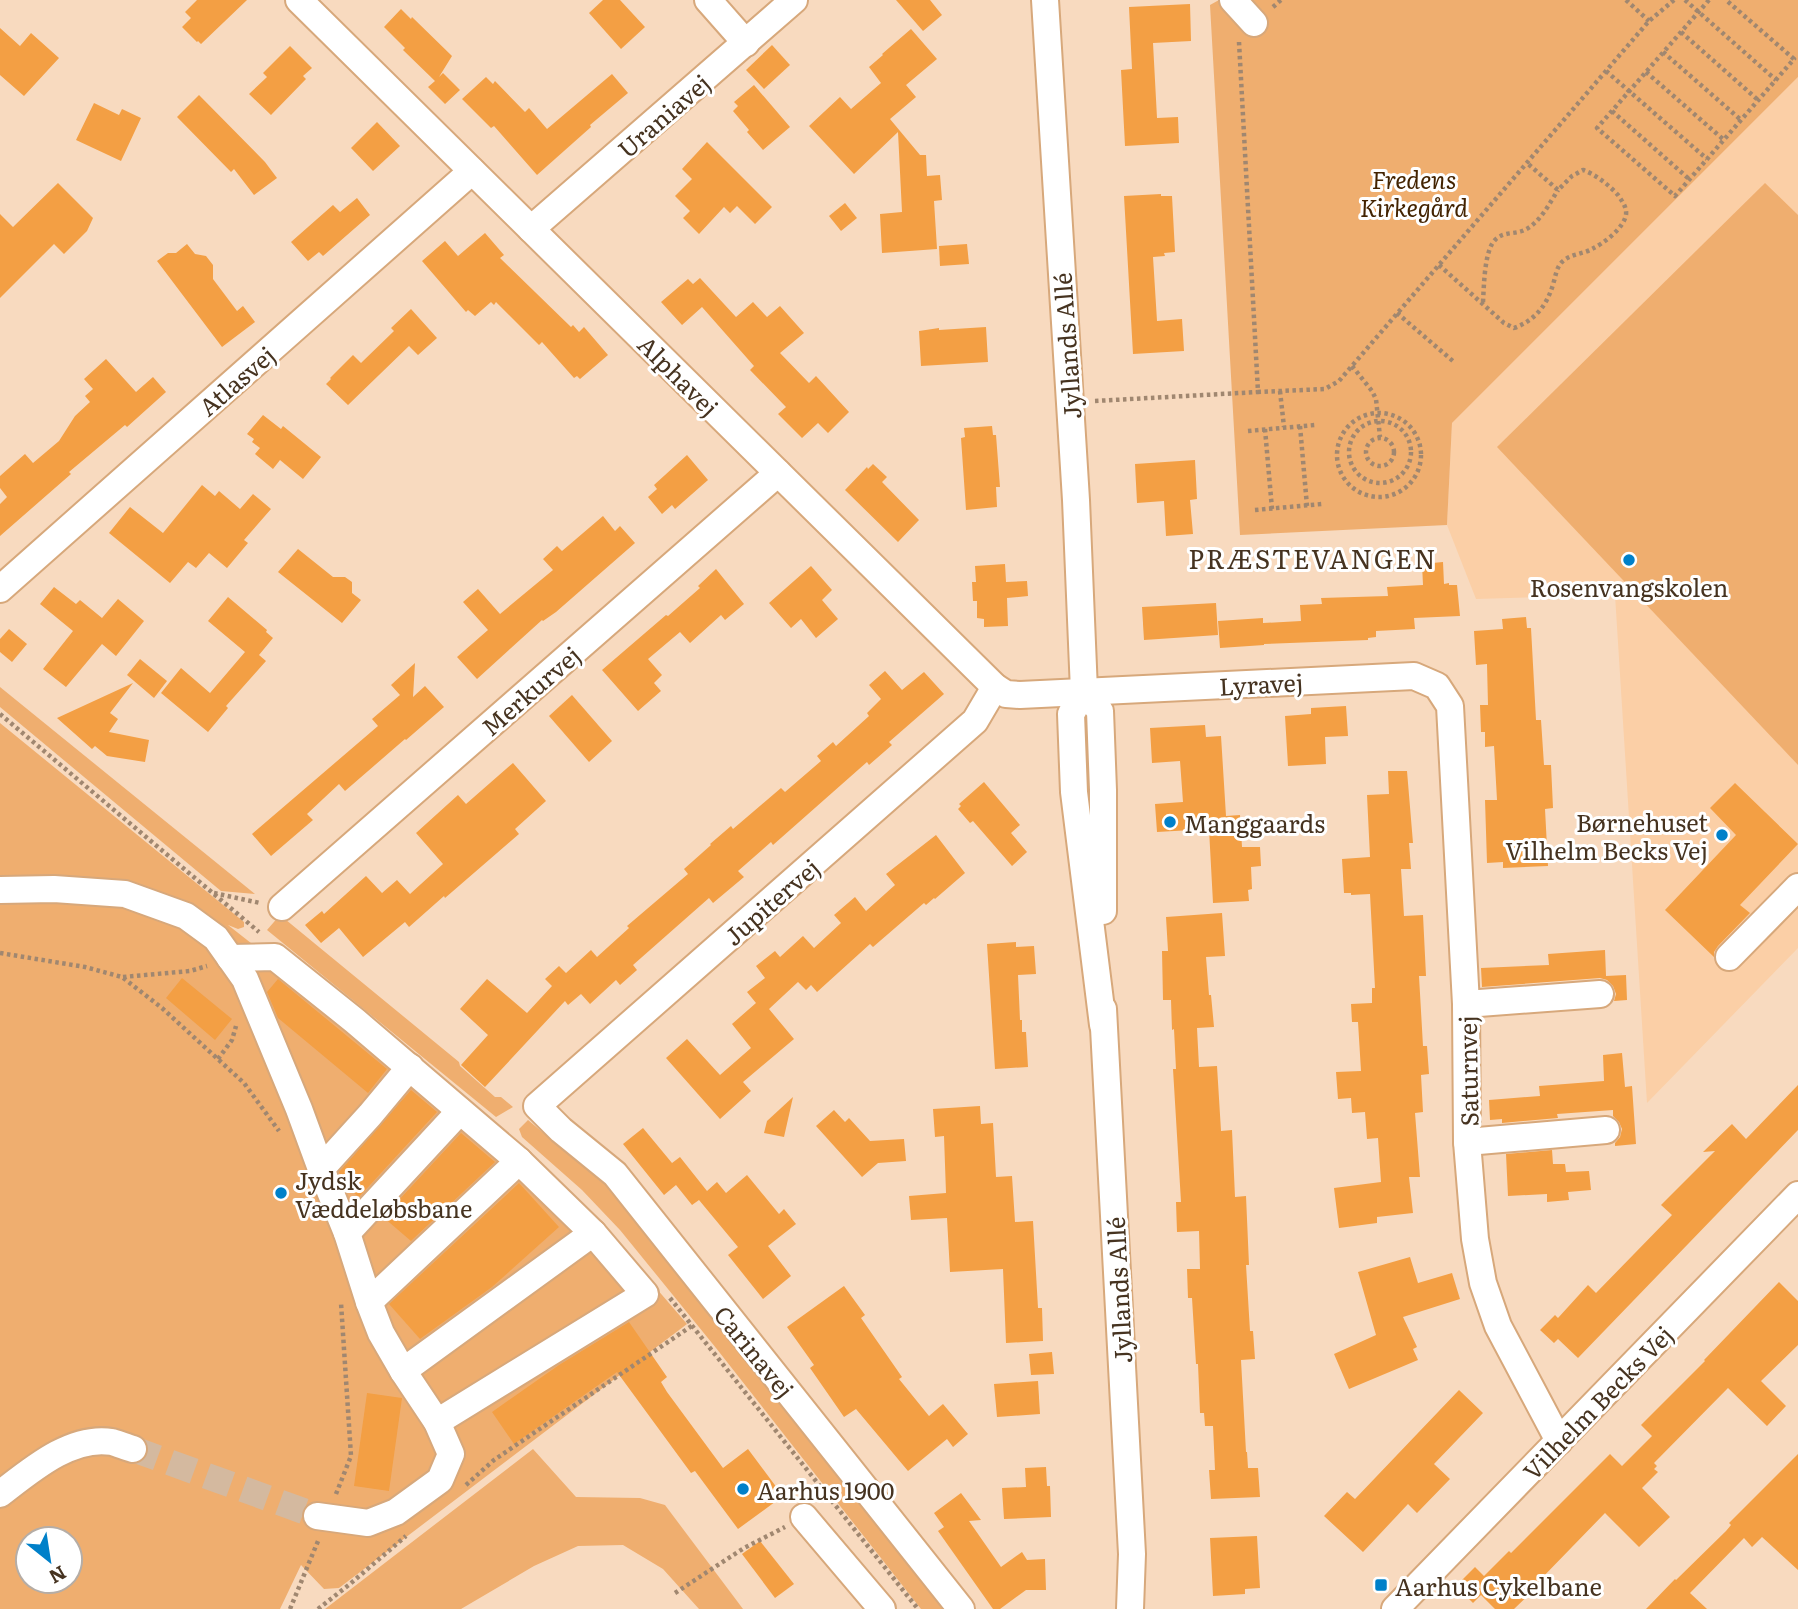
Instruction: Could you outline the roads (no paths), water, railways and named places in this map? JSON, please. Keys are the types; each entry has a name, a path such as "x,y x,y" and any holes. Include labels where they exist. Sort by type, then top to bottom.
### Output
{"street":[{"name":"Alphavej","path":"299,0 995,687"},
{"path":"708,0 746,43"},
{"name":"Uraniavej","path":"531,229 794,0"},
{"name":"Jyllands Allé","path":"1045,0 1076,500 1084,691 1100,711 1103,790 1103,1025 1132,1554 1129,1609"},
{"path":"1233,0 1254,23"},
{"name":"Atlasvej","path":"0,589 472,171"},
{"name":"Merkurvej","path":"282,907 778,473"},
{"name":"Lyravej","path":"1084,691 1415,676 1437,686"},
{"name":"Saturnvej","path":"1437,686 1450,706 1466,1004 1467,1142 1475,1239 1483,1283 1498,1326 1559,1441"},
{"path":"995,687 1006,694 1020,695 1084,691"},
{"name":"Jupitervej","path":"537,1106 975,721 995,687"},
{"path":"1729,957 1798,887"},
{"path":"0,890 54,888 125,894 186,916 216,938 245,979 347,1233 381,1333 437,1422 451,1454 440,1480 396,1512 368,1522 322,1517"},
{"path":"230,958 275,957 355,1021 519,1161 593,1233 645,1294 437,1422"},
{"path":"1466,1004 1600,994"},
{"path":"321,1169 410,1067"},
{"name":"Carinavej","path":"537,1106 561,1130 615,1174 961,1609"},
{"path":"347,1233 460,1111"},
{"path":"1467,1142 1606,1130"},
{"path":"369,1302 519,1161"},
{"name":"Vilhelm Becks Vej","path":"1395,1609 1798,1195"},
{"path":"403,1371 593,1233"},
{"path":"0,1494 59,1452 88,1442 111,1442 133,1449"},
{"path":"804,1517 882,1609"},
{"name":"Jyllands Allé","path":"1132,1554 1142,1609"}],"tunnel":[{"path":"133,1449 317,1516"}],"place":[{"name":"Rosenvangskolen","path":"1629,560"},
{"name":"Manggaards","path":"1170,822"},
{"name":"Børnehuset Vilhelm Becks Vej","path":"1722,835"},
{"name":"Jydsk Væddeløbsbane","path":"281,1193"},
{"name":"Aarhus 1900","path":"743,1489"},
{"name":"Aarhus Cykelbane","path":"1381,1585"}],"district":[{"name":"PRÆSTEVANGEN","path":"1313,557"}],"park label":[{"name":"Fredens Kirkegård","path":"1414,192"}]}
